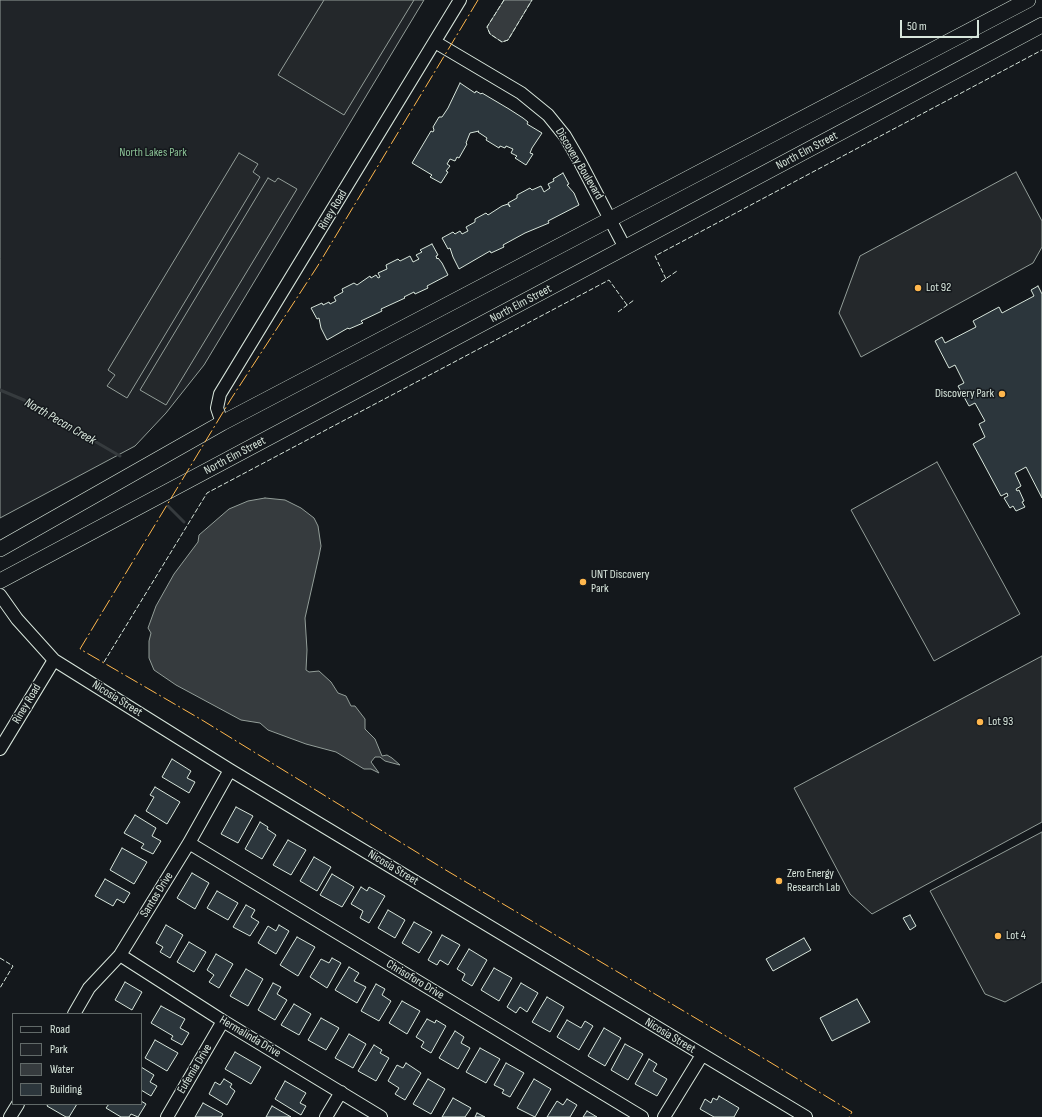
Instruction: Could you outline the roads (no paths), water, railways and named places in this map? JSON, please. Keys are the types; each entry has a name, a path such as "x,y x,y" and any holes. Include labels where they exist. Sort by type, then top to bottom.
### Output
{"main road":[{"path":"0,549 222,424 1028,0"},
{"name":"North Elm Street","path":"0,581 1042,25"}],"street":[{"name":"Riney Road","path":"222,424 217,408 220,394 460,0"},
{"name":"Discovery Boulevard","path":"435,42 521,93 548,115 565,136 625,248"},
{"name":"Nicosia Street","path":"0,595 17,619 54,660 230,770 806,1117"},
{"name":"Riney Road","path":"0,749 54,660"},
{"name":"Santos Drive","path":"75,1013 90,988 120,955 189,843 230,770"},
{"name":"Chrisoforo Drive","path":"189,843 642,1117"},
{"name":"Hermalinda Drive","path":"120,955 224,1021 382,1117"},
{"name":"Eufemia Drive","path":"167,1117 224,1021"},
{"path":"664,1117 702,1055"},
{"path":"326,1117 341,1092"},
{"path":"10,1117 17,1105"}],"water":[{"path":"504,0 532,0 508,40 502,42 490,34 487,27"},
{"path":"265,498 285,500 301,508 314,518 318,526 321,546 305,618 307,650 306,670 309,672 319,671 331,682 338,693 346,696 351,706 355,706 365,719 365,729 375,739 382,756 387,755 400,765 385,761 380,757 375,757 371,762 379,773 371,769 364,769 336,752 306,744 268,730 260,723 241,720 176,685 154,670 149,658 149,641 151,633 148,628 156,606 174,574 198,542 199,535 229,509 248,501"}],"waterway":[{"name":"North Pecan Creek","path":"0,390 24,400 120,456"},
{"name":"North Pecan Creek","path":"168,506 184,522"}],"place":[{"name":"Lot 92","path":"918,288"},
{"name":"Discovery Park","path":"1002,394"},
{"name":"UNT Discovery Park","path":"583,582"},
{"name":"Lot 93","path":"980,722"},
{"name":"Zero Energy Research Lab","path":"779,881"},
{"name":"Lot 4","path":"998,936"}],"park label":[{"name":"North Lakes Park","path":"153,153"}]}
